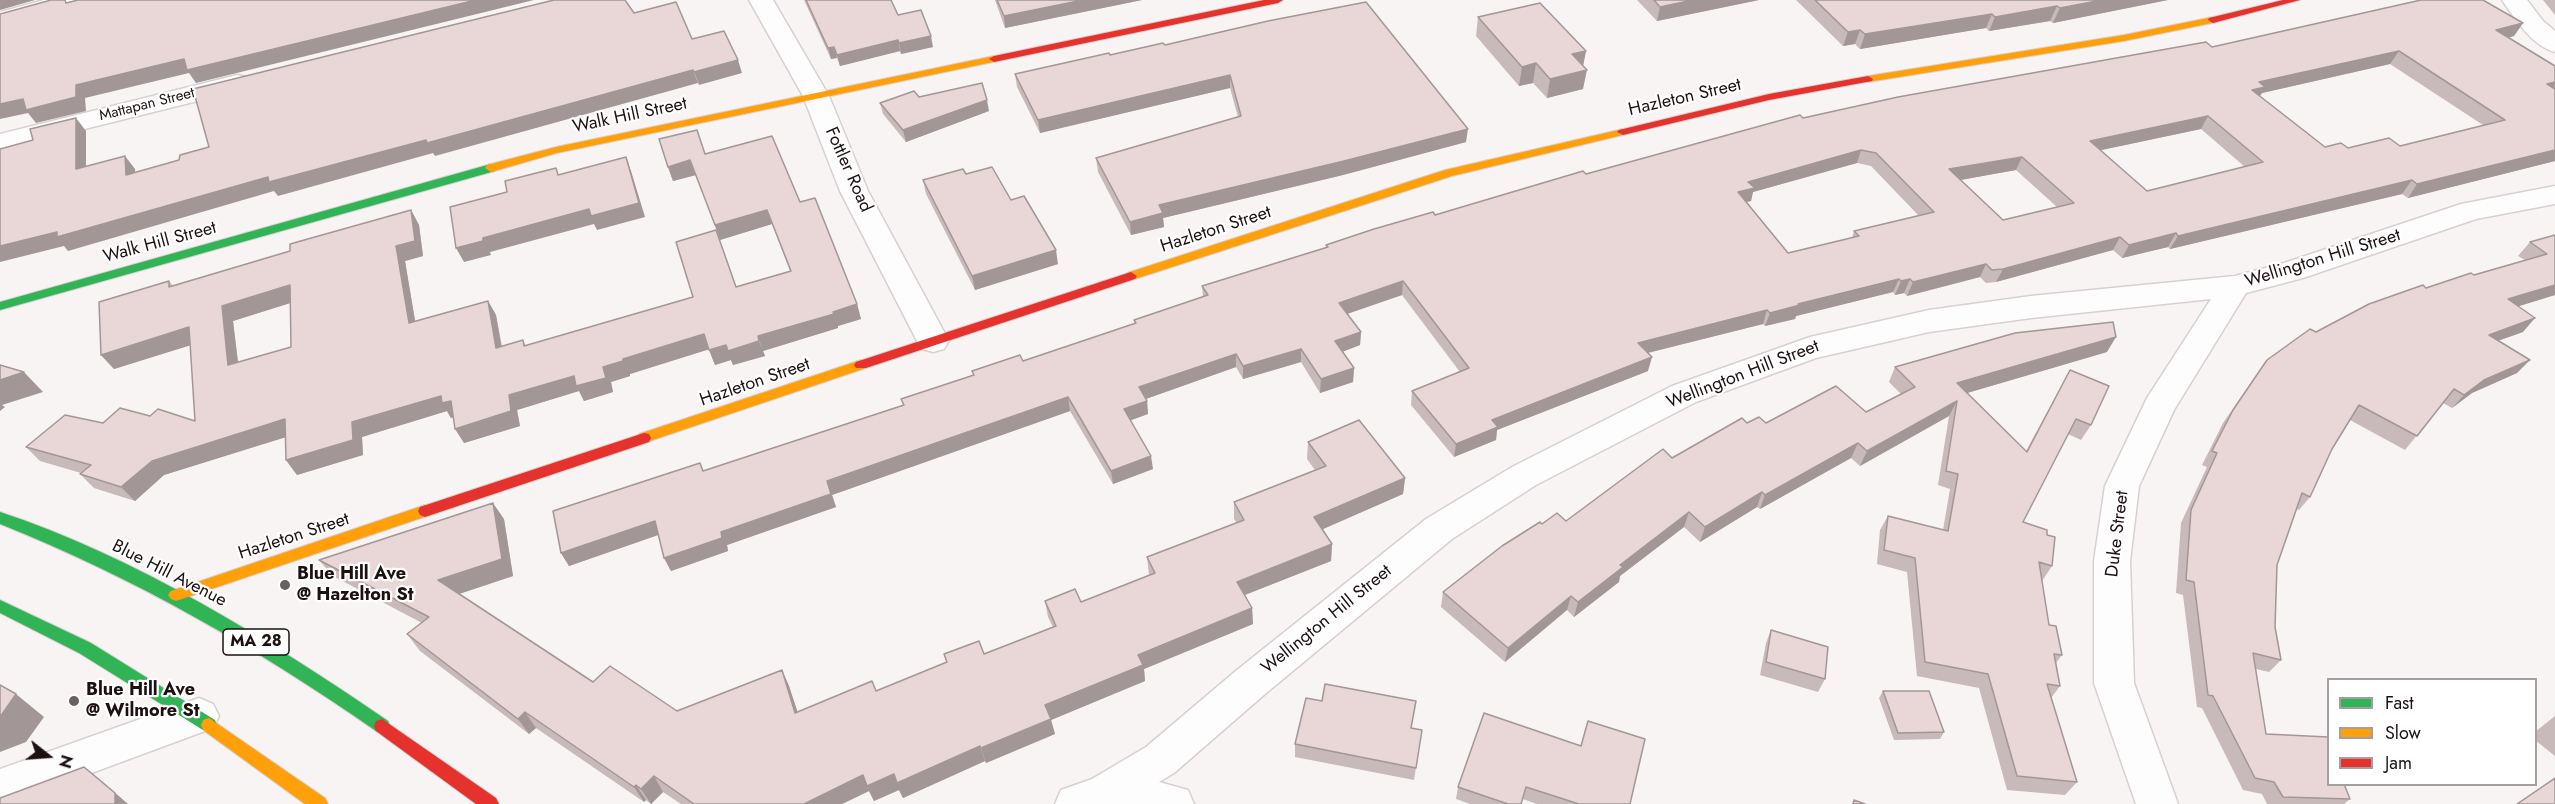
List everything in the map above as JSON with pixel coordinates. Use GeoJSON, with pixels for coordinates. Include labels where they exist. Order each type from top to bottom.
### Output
{"type":"FeatureCollection","features":[{"type":"Feature","properties":{"kind":"main road","name":"Walk Hill Street"},"geometry":{"type":"LineString","coordinates":[[0,306],[556,150],[1278,0]]}},
{"type":"Feature","properties":{"kind":"main road","name":"Hazleton Street"},"geometry":{"type":"LineString","coordinates":[[176,595],[933,341],[1449,173],[1768,97],[1859,80],[2124,38],[2228,17],[2295,0]]}},
{"type":"Feature","properties":{"kind":"main road","name":"Blue Hill Avenue"},"geometry":{"type":"LineString","coordinates":[[0,518],[93,555],[176,595],[288,662],[490,804]]}},
{"type":"Feature","properties":{"kind":"main road"},"geometry":{"type":"LineString","coordinates":[[0,606],[107,661],[199,716],[319,804]]}},
{"type":"Feature","properties":{"kind":"street"},"geometry":{"type":"LineString","coordinates":[[0,20],[71,0]]}},
{"type":"Feature","properties":{"kind":"street","name":"Fottler Road"},"geometry":{"type":"LineString","coordinates":[[761,0],[816,96],[854,191],[933,341]]}},
{"type":"Feature","properties":{"kind":"street"},"geometry":{"type":"LineString","coordinates":[[2514,0],[2534,26],[2555,44]]}},
{"type":"Feature","properties":{"kind":"street","name":"Mattapan Street"},"geometry":{"type":"LineString","coordinates":[[0,142],[265,76]]}},
{"type":"Feature","properties":{"kind":"street","name":"Wellington Hill Street"},"geometry":{"type":"LineString","coordinates":[[1092,798],[1160,760],[1251,682],[1439,529],[1524,476],[1684,394],[1810,348],[1929,321],[2031,307],[2235,286],[2292,271],[2471,211],[2555,195]]}},
{"type":"Feature","properties":{"kind":"street","name":"Duke Street"},"geometry":{"type":"LineString","coordinates":[[2157,804],[2114,683],[2112,561],[2122,486],[2159,407],[2235,286]]}},
{"type":"Feature","properties":{"kind":"street"},"geometry":{"type":"LineString","coordinates":[[0,788],[199,716]]}},
{"type":"Feature","properties":{"kind":"street"},"geometry":{"type":"LineString","coordinates":[[1092,798],[1173,804]]}},
{"type":"Feature","properties":{"kind":"building"},"geometry":{"type":"Polygon","coordinates":[[[51,0],[65,0],[66,3],[78,0],[476,0],[187,70],[184,59],[76,85],[76,97],[26,110],[23,99],[0,104],[0,14],[51,0]]]}},
{"type":"Feature","properties":{"kind":"building"},"geometry":{"type":"Polygon","coordinates":[[[554,0],[625,0],[634,13],[676,2],[692,39],[724,31],[738,60],[694,72],[693,70],[427,143],[426,140],[269,182],[268,177],[57,237],[57,232],[0,246],[0,149],[33,140],[30,129],[76,118],[76,169],[125,156],[126,175],[179,160],[180,155],[209,147],[193,89],[554,0]]]}},
{"type":"Feature","properties":{"kind":"building"},"geometry":{"type":"Polygon","coordinates":[[[806,0],[891,0],[898,15],[921,10],[931,36],[899,43],[898,40],[837,55],[834,47],[828,48],[806,0]]]}},
{"type":"Feature","properties":{"kind":"building"},"geometry":{"type":"Polygon","coordinates":[[[997,0],[1083,0],[1004,16],[997,0]]]}},
{"type":"Feature","properties":{"kind":"building"},"geometry":{"type":"Polygon","coordinates":[[[1654,0],[1693,0],[1660,7],[1654,0]]]}},
{"type":"Feature","properties":{"kind":"building"},"geometry":{"type":"Polygon","coordinates":[[[1815,0],[2102,0],[2060,8],[2057,6],[1995,17],[1992,14],[1865,34],[1860,30],[1848,32],[1815,0]]]}},
{"type":"Feature","properties":{"kind":"building"},"geometry":{"type":"Polygon","coordinates":[[[2421,0],[2483,0],[2523,23],[2496,30],[2555,66],[2555,82],[2547,84],[2555,89],[2555,150],[2417,184],[2412,180],[2178,236],[2176,233],[2129,245],[2120,237],[2003,269],[1992,270],[1986,264],[1913,282],[1910,279],[1901,281],[1899,279],[1770,313],[1767,310],[1638,343],[1652,357],[1492,420],[1498,427],[1456,444],[1412,391],[1469,368],[1403,281],[1339,303],[1361,332],[1335,341],[1354,368],[1321,379],[1301,349],[1243,366],[1236,354],[1139,387],[1147,401],[1124,409],[1151,456],[1111,471],[1068,397],[827,481],[831,494],[721,532],[722,538],[664,558],[655,521],[561,553],[553,511],[700,463],[703,471],[904,405],[901,399],[974,375],[972,371],[1020,355],[1023,361],[1136,323],[1134,320],[1208,295],[1202,286],[1328,247],[1326,245],[1374,229],[1433,212],[1435,215],[1583,171],[1586,174],[1800,115],[1803,118],[1898,97],[2206,42],[2212,47],[2421,0]],[[2399,51],[2259,82],[2265,87],[2252,90],[2325,147],[2341,143],[2348,148],[2389,138],[2400,146],[2505,120],[2399,51]],[[2208,116],[2090,141],[2147,191],[2263,162],[2208,116]],[[1861,150],[1748,182],[1755,188],[1738,192],[1788,253],[1859,236],[1854,231],[1934,212],[1876,153],[1861,150]],[[2022,157],[1949,169],[2003,220],[2074,203],[2022,157]]]}},
{"type":"Feature","properties":{"kind":"building"},"geometry":{"type":"Polygon","coordinates":[[[1366,2],[1468,129],[1159,205],[1163,213],[1130,222],[1096,158],[1241,116],[1230,75],[1038,120],[1015,74],[1109,53],[1110,55],[1163,43],[1165,45],[1268,21],[1366,2]]]}},
{"type":"Feature","properties":{"kind":"building"},"geometry":{"type":"Polygon","coordinates":[[[1540,3],[1586,51],[1572,54],[1587,70],[1550,79],[1536,63],[1522,67],[1478,17],[1540,3]]]}},
{"type":"Feature","properties":{"kind":"building"},"geometry":{"type":"Polygon","coordinates":[[[982,83],[987,100],[903,130],[880,103],[914,91],[919,97],[982,83]]]}},
{"type":"Feature","properties":{"kind":"building"},"geometry":{"type":"Polygon","coordinates":[[[697,130],[705,154],[772,136],[800,202],[815,198],[857,304],[833,312],[834,314],[758,336],[759,341],[728,351],[726,345],[709,350],[704,334],[623,359],[623,361],[603,367],[606,378],[576,386],[574,376],[509,395],[511,411],[455,429],[451,401],[442,403],[441,396],[352,422],[353,440],[286,460],[285,419],[152,461],[121,487],[80,474],[91,465],[26,447],[65,415],[103,423],[120,408],[150,416],[158,409],[195,421],[189,327],[101,355],[99,302],[169,281],[169,287],[290,251],[290,244],[411,210],[415,241],[396,246],[409,323],[488,301],[496,348],[523,340],[524,346],[693,297],[676,242],[716,230],[736,287],[791,271],[767,210],[715,225],[690,160],[668,167],[659,139],[697,130]],[[290,285],[222,306],[228,365],[291,347],[290,285]]]}},
{"type":"Feature","properties":{"kind":"building"},"geometry":{"type":"Polygon","coordinates":[[[626,157],[639,203],[591,216],[589,209],[483,238],[483,241],[456,248],[450,207],[507,192],[505,181],[556,168],[558,175],[626,157]]]}},
{"type":"Feature","properties":{"kind":"building"},"geometry":{"type":"Polygon","coordinates":[[[992,167],[1011,200],[1024,196],[1056,250],[972,276],[923,180],[963,169],[966,174],[992,167]]]}},
{"type":"Feature","properties":{"kind":"building"},"geometry":{"type":"Polygon","coordinates":[[[2555,235],[2555,285],[2508,299],[2535,318],[2489,335],[2530,360],[2484,380],[2464,395],[2454,389],[2417,436],[2359,405],[2332,449],[2310,497],[2302,493],[2277,565],[2275,627],[2281,660],[2253,653],[2266,734],[2327,737],[2327,786],[2345,786],[2350,799],[2283,797],[2274,782],[2255,778],[2213,696],[2208,695],[2194,582],[2186,580],[2191,510],[2217,453],[2212,451],[2233,410],[2267,360],[2310,329],[2316,332],[2369,304],[2423,285],[2426,288],[2471,273],[2474,275],[2547,254],[2530,242],[2555,235]]]}},
{"type":"Feature","properties":{"kind":"building"},"geometry":{"type":"Polygon","coordinates":[[[2113,322],[2116,337],[1957,383],[2027,452],[2070,370],[2109,386],[2091,425],[2076,419],[2023,522],[2047,530],[2047,535],[2055,537],[2052,566],[2039,562],[2049,625],[2056,626],[2062,655],[2054,654],[2060,686],[2047,684],[2077,782],[2017,776],[1988,674],[1925,662],[1915,558],[1884,550],[1888,516],[1948,531],[1958,474],[1946,471],[1957,401],[1867,451],[1858,443],[1765,495],[1762,492],[1705,527],[1689,512],[1620,565],[1623,567],[1578,602],[1571,596],[1508,648],[1443,592],[1502,546],[1540,522],[1542,524],[1557,513],[1566,521],[1663,449],[1672,458],[1742,418],[1747,423],[1759,417],[1766,423],[1836,386],[1866,412],[1915,387],[1895,367],[2015,333],[2113,322]]]}},
{"type":"Feature","properties":{"kind":"building"},"geometry":{"type":"Polygon","coordinates":[[[0,365],[24,372],[0,380],[0,365]]]}},
{"type":"Feature","properties":{"kind":"building"},"geometry":{"type":"Polygon","coordinates":[[[1359,420],[1405,478],[1314,517],[1332,544],[1237,582],[1252,608],[1138,655],[1143,665],[1045,705],[1051,719],[981,748],[980,746],[897,783],[894,774],[867,786],[863,775],[804,804],[694,804],[654,776],[641,789],[636,785],[634,787],[525,712],[518,719],[407,634],[429,617],[319,560],[493,503],[502,559],[438,580],[593,682],[610,666],[677,711],[782,670],[795,713],[872,681],[876,691],[947,662],[944,654],[979,641],[984,654],[1056,626],[1045,601],[1075,589],[1081,602],[1155,573],[1147,557],[1244,520],[1234,502],[1326,466],[1308,442],[1359,420]]]}},
{"type":"Feature","properties":{"kind":"building"},"geometry":{"type":"Polygon","coordinates":[[[1771,630],[1828,647],[1825,679],[1766,662],[1771,630]]]}},
{"type":"Feature","properties":{"kind":"building"},"geometry":{"type":"Polygon","coordinates":[[[1325,684],[1416,701],[1411,728],[1422,730],[1416,768],[1295,744],[1306,698],[1322,701],[1325,684]]]}},
{"type":"Feature","properties":{"kind":"building"},"geometry":{"type":"Polygon","coordinates":[[[0,685],[16,694],[0,717],[0,685]]]}},
{"type":"Feature","properties":{"kind":"building"},"geometry":{"type":"Polygon","coordinates":[[[1883,691],[1929,691],[1944,732],[1898,733],[1883,691]]]}},
{"type":"Feature","properties":{"kind":"building"},"geometry":{"type":"Polygon","coordinates":[[[1484,713],[1581,746],[1588,721],[1645,739],[1630,804],[1579,804],[1526,787],[1521,804],[1508,804],[1458,787],[1484,713]]]}},
{"type":"Feature","properties":{"kind":"building"},"geometry":{"type":"Polygon","coordinates":[[[84,767],[115,793],[115,804],[0,804],[0,798],[84,767]]]}},
{"type":"Feature","properties":{"kind":"building"},"geometry":{"type":"Polygon","coordinates":[[[2555,778],[2555,804],[2517,804],[2555,778]]]}},
{"type":"Feature","properties":{"kind":"building"},"geometry":{"type":"Polygon","coordinates":[[[1854,800],[1865,804],[1853,804],[1854,800]]]}},
{"type":"Feature","properties":{"kind":"traffic: fast"},"geometry":{"type":"LineString","coordinates":[[0,306],[491,168]]}},
{"type":"Feature","properties":{"kind":"traffic: fast"},"geometry":{"type":"LineString","coordinates":[[0,518],[101,560],[198,609],[291,665],[382,726]]}},
{"type":"Feature","properties":{"kind":"traffic: fast"},"geometry":{"type":"LineString","coordinates":[[0,606],[85,648],[209,725]]}},
{"type":"Feature","properties":{"kind":"traffic: slow"},"geometry":{"type":"LineString","coordinates":[[1868,79],[2124,38],[2213,20]]}},
{"type":"Feature","properties":{"kind":"traffic: slow"},"geometry":{"type":"LineString","coordinates":[[491,168],[556,150],[994,59]]}},
{"type":"Feature","properties":{"kind":"traffic: slow"},"geometry":{"type":"LineString","coordinates":[[1131,276],[1449,173],[1623,132]]}},
{"type":"Feature","properties":{"kind":"traffic: slow"},"geometry":{"type":"LineString","coordinates":[[644,438],[861,365]]}},
{"type":"Feature","properties":{"kind":"traffic: slow"},"geometry":{"type":"LineString","coordinates":[[176,595],[425,511]]}},
{"type":"Feature","properties":{"kind":"traffic: slow"},"geometry":{"type":"LineString","coordinates":[[209,725],[319,804]]}},
{"type":"Feature","properties":{"kind":"traffic: jam"},"geometry":{"type":"LineString","coordinates":[[994,59],[1278,0]]}},
{"type":"Feature","properties":{"kind":"traffic: jam"},"geometry":{"type":"LineString","coordinates":[[2213,20],[2295,0]]}},
{"type":"Feature","properties":{"kind":"traffic: jam"},"geometry":{"type":"LineString","coordinates":[[1623,132],[1769,97],[1868,79]]}},
{"type":"Feature","properties":{"kind":"traffic: jam"},"geometry":{"type":"LineString","coordinates":[[861,365],[1131,276]]}},
{"type":"Feature","properties":{"kind":"traffic: jam"},"geometry":{"type":"LineString","coordinates":[[425,511],[644,438]]}},
{"type":"Feature","properties":{"kind":"traffic: jam"},"geometry":{"type":"LineString","coordinates":[[382,726],[490,804]]}},
{"type":"Feature","properties":{"kind":"place","name":"Blue Hill Ave @ Hazelton St"},"geometry":{"type":"Point","coordinates":[285,585]}},
{"type":"Feature","properties":{"kind":"place","name":"Blue Hill Ave @ Wilmore St"},"geometry":{"type":"Point","coordinates":[74,701]}}]}
